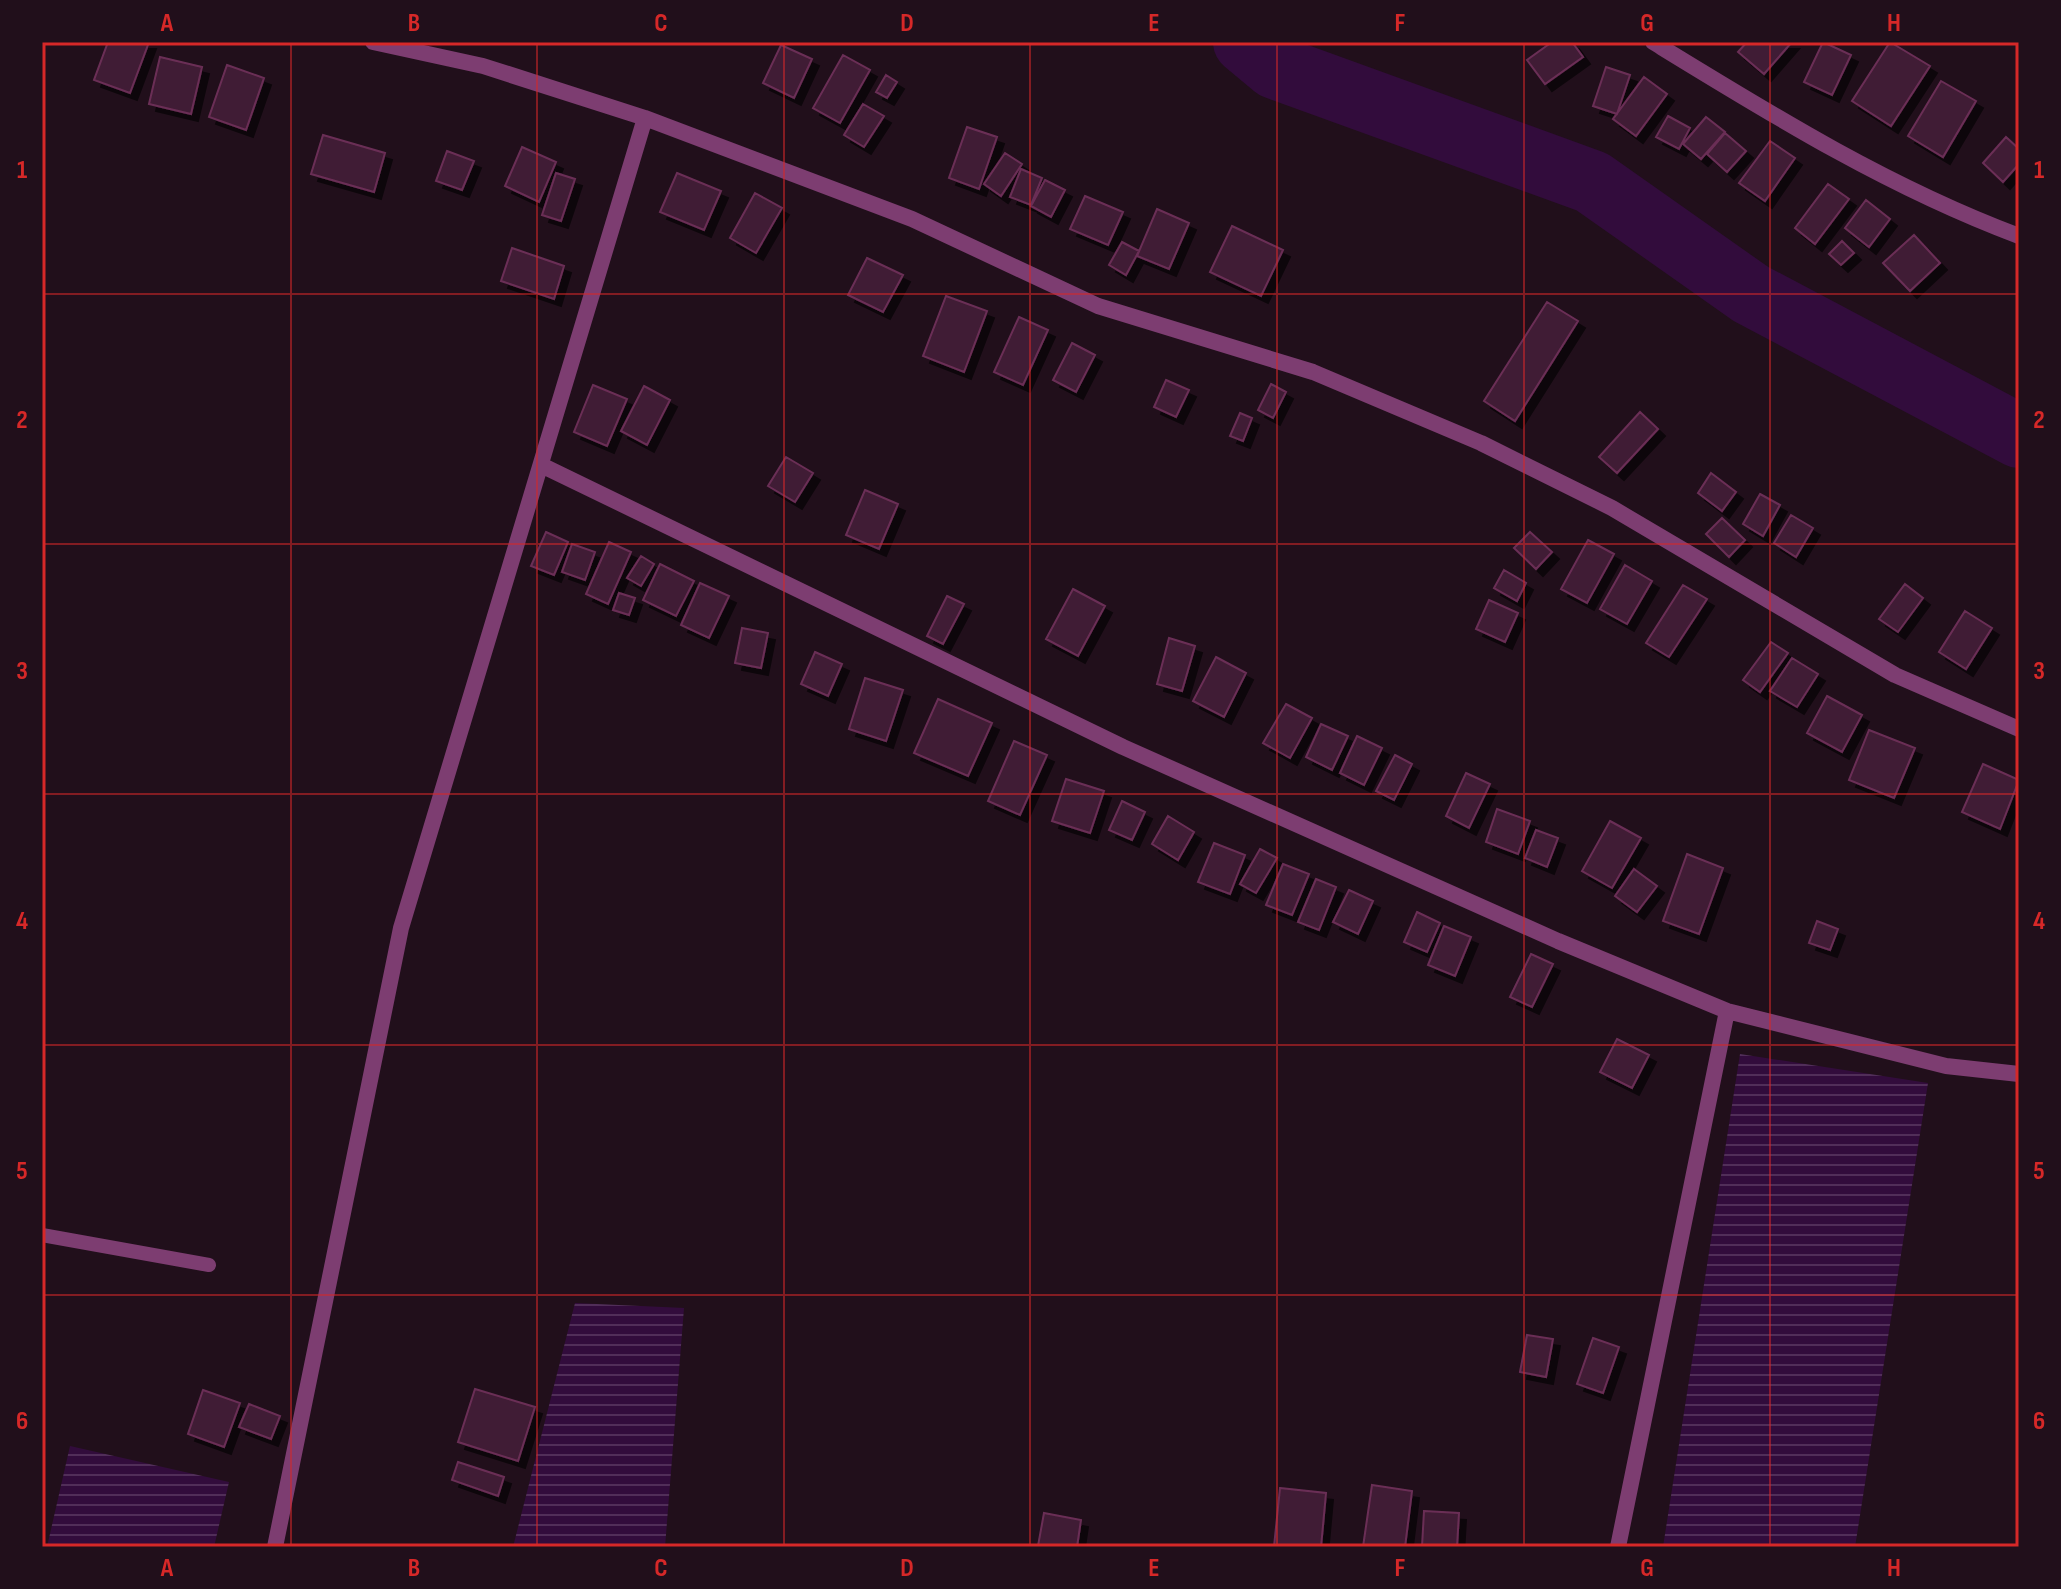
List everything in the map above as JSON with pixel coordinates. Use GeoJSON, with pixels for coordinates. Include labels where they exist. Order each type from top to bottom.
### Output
{"type":"FeatureCollection","features":[{"type":"Feature","properties":{"kind":"street"},"geometry":{"type":"LineString","coordinates":[[373,42],[483,66],[645,118],[912,219],[1098,306],[1313,372],[1481,443],[1612,508],[1895,675],[2019,729]]}},
{"type":"Feature","properties":{"kind":"street"},"geometry":{"type":"LineString","coordinates":[[1653,42],[1823,146],[1945,209],[2019,236]]}},
{"type":"Feature","properties":{"kind":"street"},"geometry":{"type":"LineString","coordinates":[[275,1547],[401,928],[645,118]]}},
{"type":"Feature","properties":{"kind":"street"},"geometry":{"type":"LineString","coordinates":[[541,465],[1123,747],[1558,941],[1727,1011],[1946,1066],[2019,1074]]}},
{"type":"Feature","properties":{"kind":"street"},"geometry":{"type":"LineString","coordinates":[[1618,1547],[1727,1011]]}},
{"type":"Feature","properties":{"kind":"lane"},"geometry":{"type":"LineString","coordinates":[[42,1235],[209,1265]]}},
{"type":"Feature","properties":{"kind":"shaded area"},"geometry":{"type":"Polygon","coordinates":[[[1740,1054],[1928,1083],[1855,1547],[1663,1547],[1740,1054]]]}},
{"type":"Feature","properties":{"kind":"shaded area"},"geometry":{"type":"Polygon","coordinates":[[[575,1303],[684,1308],[665,1547],[513,1547],[575,1303]]]}},
{"type":"Feature","properties":{"kind":"shaded area"},"geometry":{"type":"Polygon","coordinates":[[[70,1446],[229,1482],[214,1547],[47,1547],[70,1446]]]}},
{"type":"Feature","properties":{"kind":"building"},"geometry":{"type":"Polygon","coordinates":[[[108,42],[149,42],[130,93],[94,80],[108,42]]]}},
{"type":"Feature","properties":{"kind":"building"},"geometry":{"type":"Polygon","coordinates":[[[1552,42],[1572,42],[1583,57],[1545,84],[1527,60],[1552,42]]]}},
{"type":"Feature","properties":{"kind":"building"},"geometry":{"type":"Polygon","coordinates":[[[1747,42],[1792,42],[1764,74],[1738,52],[1747,42]]]}},
{"type":"Feature","properties":{"kind":"building"},"geometry":{"type":"Polygon","coordinates":[[[1823,42],[1851,55],[1832,95],[1804,82],[1823,42]]]}},
{"type":"Feature","properties":{"kind":"building"},"geometry":{"type":"Polygon","coordinates":[[[1890,42],[1930,66],[1891,126],[1852,101],[1890,42]]]}},
{"type":"Feature","properties":{"kind":"building"},"geometry":{"type":"Polygon","coordinates":[[[781,45],[812,59],[794,98],[763,83],[781,45]]]}},
{"type":"Feature","properties":{"kind":"building"},"geometry":{"type":"Polygon","coordinates":[[[843,55],[870,70],[840,123],[813,108],[843,55]]]}},
{"type":"Feature","properties":{"kind":"building"},"geometry":{"type":"Polygon","coordinates":[[[160,57],[202,67],[191,114],[149,104],[160,57]]]}},
{"type":"Feature","properties":{"kind":"building"},"geometry":{"type":"Polygon","coordinates":[[[227,65],[264,78],[246,130],[209,117],[227,65]]]}},
{"type":"Feature","properties":{"kind":"building"},"geometry":{"type":"Polygon","coordinates":[[[1606,67],[1630,75],[1617,114],[1593,106],[1606,67]]]}},
{"type":"Feature","properties":{"kind":"building"},"geometry":{"type":"Polygon","coordinates":[[[886,75],[897,82],[887,98],[876,92],[886,75]]]}},
{"type":"Feature","properties":{"kind":"building"},"geometry":{"type":"Polygon","coordinates":[[[1644,77],[1667,94],[1636,136],[1613,119],[1644,77]]]}},
{"type":"Feature","properties":{"kind":"building"},"geometry":{"type":"Polygon","coordinates":[[[1941,81],[1976,101],[1943,157],[1908,136],[1941,81]]]}},
{"type":"Feature","properties":{"kind":"building"},"geometry":{"type":"Polygon","coordinates":[[[863,104],[884,116],[864,147],[844,135],[863,104]]]}},
{"type":"Feature","properties":{"kind":"building"},"geometry":{"type":"Polygon","coordinates":[[[1668,116],[1690,128],[1679,149],[1656,137],[1668,116]]]}},
{"type":"Feature","properties":{"kind":"building"},"geometry":{"type":"Polygon","coordinates":[[[1706,117],[1725,132],[1701,159],[1683,144],[1706,117]]]}},
{"type":"Feature","properties":{"kind":"building"},"geometry":{"type":"Polygon","coordinates":[[[967,127],[997,137],[979,189],[949,178],[967,127]]]}},
{"type":"Feature","properties":{"kind":"building"},"geometry":{"type":"Polygon","coordinates":[[[1725,133],[1746,151],[1727,172],[1707,154],[1725,133]]]}},
{"type":"Feature","properties":{"kind":"building"},"geometry":{"type":"Polygon","coordinates":[[[323,135],[385,153],[374,192],[311,174],[323,135]]]}},
{"type":"Feature","properties":{"kind":"building"},"geometry":{"type":"Polygon","coordinates":[[[2006,137],[2019,149],[2019,164],[2003,182],[1983,163],[2006,137]]]}},
{"type":"Feature","properties":{"kind":"building"},"geometry":{"type":"Polygon","coordinates":[[[1770,141],[1795,158],[1765,201],[1739,183],[1770,141]]]}},
{"type":"Feature","properties":{"kind":"building"},"geometry":{"type":"Polygon","coordinates":[[[522,147],[556,162],[539,202],[505,186],[522,147]]]}},
{"type":"Feature","properties":{"kind":"building"},"geometry":{"type":"Polygon","coordinates":[[[447,151],[474,161],[462,190],[436,181],[447,151]]]}},
{"type":"Feature","properties":{"kind":"building"},"geometry":{"type":"Polygon","coordinates":[[[1005,153],[1022,164],[1001,196],[984,184],[1005,153]]]}},
{"type":"Feature","properties":{"kind":"building"},"geometry":{"type":"Polygon","coordinates":[[[1021,169],[1042,178],[1031,205],[1010,197],[1021,169]]]}},
{"type":"Feature","properties":{"kind":"building"},"geometry":{"type":"Polygon","coordinates":[[[556,173],[575,179],[561,221],[542,215],[556,173]]]}},
{"type":"Feature","properties":{"kind":"building"},"geometry":{"type":"Polygon","coordinates":[[[677,173],[721,191],[704,230],[660,212],[677,173]]]}},
{"type":"Feature","properties":{"kind":"building"},"geometry":{"type":"Polygon","coordinates":[[[1045,180],[1065,190],[1051,217],[1031,206],[1045,180]]]}},
{"type":"Feature","properties":{"kind":"building"},"geometry":{"type":"Polygon","coordinates":[[[1828,184],[1849,199],[1815,244],[1795,228],[1828,184]]]}},
{"type":"Feature","properties":{"kind":"building"},"geometry":{"type":"Polygon","coordinates":[[[755,193],[782,208],[756,253],[730,238],[755,193]]]}},
{"type":"Feature","properties":{"kind":"building"},"geometry":{"type":"Polygon","coordinates":[[[1085,196],[1123,212],[1108,245],[1070,229],[1085,196]]]}},
{"type":"Feature","properties":{"kind":"building"},"geometry":{"type":"Polygon","coordinates":[[[1866,200],[1890,219],[1869,247],[1845,228],[1866,200]]]}},
{"type":"Feature","properties":{"kind":"building"},"geometry":{"type":"Polygon","coordinates":[[[1157,209],[1189,223],[1169,269],[1137,256],[1157,209]]]}},
{"type":"Feature","properties":{"kind":"building"},"geometry":{"type":"Polygon","coordinates":[[[1232,226],[1283,250],[1261,296],[1210,272],[1232,226]]]}},
{"type":"Feature","properties":{"kind":"building"},"geometry":{"type":"Polygon","coordinates":[[[1914,235],[1940,263],[1910,291],[1883,263],[1914,235]]]}},
{"type":"Feature","properties":{"kind":"building"},"geometry":{"type":"Polygon","coordinates":[[[1842,241],[1854,253],[1841,265],[1829,254],[1842,241]]]}},
{"type":"Feature","properties":{"kind":"building"},"geometry":{"type":"Polygon","coordinates":[[[1122,242],[1139,251],[1126,275],[1109,265],[1122,242]]]}},
{"type":"Feature","properties":{"kind":"building"},"geometry":{"type":"Polygon","coordinates":[[[512,248],[564,266],[554,299],[501,281],[512,248]]]}},
{"type":"Feature","properties":{"kind":"building"},"geometry":{"type":"Polygon","coordinates":[[[867,258],[903,275],[883,312],[848,295],[867,258]]]}},
{"type":"Feature","properties":{"kind":"building"},"geometry":{"type":"Polygon","coordinates":[[[946,296],[987,311],[964,372],[923,356],[946,296]]]}},
{"type":"Feature","properties":{"kind":"building"},"geometry":{"type":"Polygon","coordinates":[[[1547,302],[1578,321],[1515,421],[1484,401],[1547,302]]]}},
{"type":"Feature","properties":{"kind":"building"},"geometry":{"type":"Polygon","coordinates":[[[1019,317],[1048,330],[1023,385],[994,372],[1019,317]]]}},
{"type":"Feature","properties":{"kind":"building"},"geometry":{"type":"Polygon","coordinates":[[[1072,343],[1095,355],[1076,392],[1053,380],[1072,343]]]}},
{"type":"Feature","properties":{"kind":"building"},"geometry":{"type":"Polygon","coordinates":[[[1166,380],[1189,390],[1176,417],[1154,407],[1166,380]]]}},
{"type":"Feature","properties":{"kind":"building"},"geometry":{"type":"Polygon","coordinates":[[[1271,384],[1286,392],[1273,418],[1258,410],[1271,384]]]}},
{"type":"Feature","properties":{"kind":"building"},"geometry":{"type":"Polygon","coordinates":[[[593,385],[627,399],[607,446],[574,432],[593,385]]]}},
{"type":"Feature","properties":{"kind":"building"},"geometry":{"type":"Polygon","coordinates":[[[644,386],[670,400],[647,445],[621,431],[644,386]]]}},
{"type":"Feature","properties":{"kind":"building"},"geometry":{"type":"Polygon","coordinates":[[[1640,412],[1658,429],[1617,473],[1599,457],[1640,412]]]}},
{"type":"Feature","properties":{"kind":"building"},"geometry":{"type":"Polygon","coordinates":[[[1240,413],[1252,418],[1243,441],[1230,436],[1240,413]]]}},
{"type":"Feature","properties":{"kind":"building"},"geometry":{"type":"Polygon","coordinates":[[[786,457],[813,473],[795,502],[768,486],[786,457]]]}},
{"type":"Feature","properties":{"kind":"building"},"geometry":{"type":"Polygon","coordinates":[[[1711,473],[1736,492],[1722,511],[1698,493],[1711,473]]]}},
{"type":"Feature","properties":{"kind":"building"},"geometry":{"type":"Polygon","coordinates":[[[865,490],[898,504],[879,549],[846,535],[865,490]]]}},
{"type":"Feature","properties":{"kind":"building"},"geometry":{"type":"Polygon","coordinates":[[[1760,494],[1780,505],[1763,536],[1743,524],[1760,494]]]}},
{"type":"Feature","properties":{"kind":"building"},"geometry":{"type":"Polygon","coordinates":[[[1791,515],[1813,528],[1796,557],[1774,543],[1791,515]]]}},
{"type":"Feature","properties":{"kind":"building"},"geometry":{"type":"Polygon","coordinates":[[[1722,518],[1745,540],[1729,557],[1706,534],[1722,518]]]}},
{"type":"Feature","properties":{"kind":"building"},"geometry":{"type":"Polygon","coordinates":[[[546,532],[568,542],[554,575],[531,566],[546,532]]]}},
{"type":"Feature","properties":{"kind":"building"},"geometry":{"type":"Polygon","coordinates":[[[1530,532],[1552,552],[1536,569],[1514,548],[1530,532]]]}},
{"type":"Feature","properties":{"kind":"building"},"geometry":{"type":"Polygon","coordinates":[[[1588,540],[1614,554],[1587,603],[1561,589],[1588,540]]]}},
{"type":"Feature","properties":{"kind":"building"},"geometry":{"type":"Polygon","coordinates":[[[609,542],[631,552],[608,604],[586,594],[609,542]]]}},
{"type":"Feature","properties":{"kind":"building"},"geometry":{"type":"Polygon","coordinates":[[[572,544],[595,552],[585,580],[562,572],[572,544]]]}},
{"type":"Feature","properties":{"kind":"building"},"geometry":{"type":"Polygon","coordinates":[[[641,556],[654,564],[641,586],[627,578],[641,556]]]}},
{"type":"Feature","properties":{"kind":"building"},"geometry":{"type":"Polygon","coordinates":[[[660,564],[694,581],[676,616],[643,600],[660,564]]]}},
{"type":"Feature","properties":{"kind":"building"},"geometry":{"type":"Polygon","coordinates":[[[1625,565],[1652,581],[1627,624],[1600,609],[1625,565]]]}},
{"type":"Feature","properties":{"kind":"building"},"geometry":{"type":"Polygon","coordinates":[[[1504,570],[1526,583],[1517,601],[1494,588],[1504,570]]]}},
{"type":"Feature","properties":{"kind":"building"},"geometry":{"type":"Polygon","coordinates":[[[700,583],[729,596],[709,638],[681,625],[700,583]]]}},
{"type":"Feature","properties":{"kind":"building"},"geometry":{"type":"Polygon","coordinates":[[[1905,584],[1923,598],[1898,632],[1879,619],[1905,584]]]}},
{"type":"Feature","properties":{"kind":"building"},"geometry":{"type":"Polygon","coordinates":[[[1683,585],[1707,599],[1669,657],[1646,643],[1683,585]]]}},
{"type":"Feature","properties":{"kind":"building"},"geometry":{"type":"Polygon","coordinates":[[[1073,589],[1105,606],[1078,656],[1046,639],[1073,589]]]}},
{"type":"Feature","properties":{"kind":"building"},"geometry":{"type":"Polygon","coordinates":[[[619,593],[635,598],[629,615],[613,610],[619,593]]]}},
{"type":"Feature","properties":{"kind":"building"},"geometry":{"type":"Polygon","coordinates":[[[947,596],[964,604],[943,644],[927,636],[947,596]]]}},
{"type":"Feature","properties":{"kind":"building"},"geometry":{"type":"Polygon","coordinates":[[[1489,600],[1518,613],[1505,642],[1476,629],[1489,600]]]}},
{"type":"Feature","properties":{"kind":"building"},"geometry":{"type":"Polygon","coordinates":[[[1965,611],[1992,628],[1966,669],[1939,652],[1965,611]]]}},
{"type":"Feature","properties":{"kind":"building"},"geometry":{"type":"Polygon","coordinates":[[[742,628],[768,633],[761,668],[735,663],[742,628]]]}},
{"type":"Feature","properties":{"kind":"building"},"geometry":{"type":"Polygon","coordinates":[[[1169,638],[1195,646],[1182,691],[1157,684],[1169,638]]]}},
{"type":"Feature","properties":{"kind":"building"},"geometry":{"type":"Polygon","coordinates":[[[1771,642],[1788,653],[1760,692],[1743,680],[1771,642]]]}},
{"type":"Feature","properties":{"kind":"building"},"geometry":{"type":"Polygon","coordinates":[[[815,652],[842,664],[828,696],[801,684],[815,652]]]}},
{"type":"Feature","properties":{"kind":"building"},"geometry":{"type":"Polygon","coordinates":[[[1216,657],[1246,673],[1224,717],[1193,701],[1216,657]]]}},
{"type":"Feature","properties":{"kind":"building"},"geometry":{"type":"Polygon","coordinates":[[[1792,658],[1818,674],[1797,707],[1770,691],[1792,658]]]}},
{"type":"Feature","properties":{"kind":"building"},"geometry":{"type":"Polygon","coordinates":[[[865,678],[903,690],[886,741],[849,729],[865,678]]]}},
{"type":"Feature","properties":{"kind":"building"},"geometry":{"type":"Polygon","coordinates":[[[1827,696],[1862,715],[1842,752],[1807,733],[1827,696]]]}},
{"type":"Feature","properties":{"kind":"building"},"geometry":{"type":"Polygon","coordinates":[[[938,699],[992,723],[968,776],[914,753],[938,699]]]}},
{"type":"Feature","properties":{"kind":"building"},"geometry":{"type":"Polygon","coordinates":[[[1286,704],[1312,718],[1290,758],[1263,743],[1286,704]]]}},
{"type":"Feature","properties":{"kind":"building"},"geometry":{"type":"Polygon","coordinates":[[[1321,724],[1348,736],[1332,770],[1306,757],[1321,724]]]}},
{"type":"Feature","properties":{"kind":"building"},"geometry":{"type":"Polygon","coordinates":[[[1869,730],[1915,748],[1894,798],[1849,780],[1869,730]]]}},
{"type":"Feature","properties":{"kind":"building"},"geometry":{"type":"Polygon","coordinates":[[[1357,736],[1382,748],[1364,785],[1340,773],[1357,736]]]}},
{"type":"Feature","properties":{"kind":"building"},"geometry":{"type":"Polygon","coordinates":[[[1014,741],[1047,755],[1020,815],[988,801],[1014,741]]]}},
{"type":"Feature","properties":{"kind":"building"},"geometry":{"type":"Polygon","coordinates":[[[1395,755],[1412,764],[1394,800],[1376,791],[1395,755]]]}},
{"type":"Feature","properties":{"kind":"building"},"geometry":{"type":"Polygon","coordinates":[[[1983,764],[2019,780],[2000,829],[1962,812],[1983,764]]]}},
{"type":"Feature","properties":{"kind":"building"},"geometry":{"type":"Polygon","coordinates":[[[1466,773],[1490,784],[1469,828],[1446,816],[1466,773]]]}},
{"type":"Feature","properties":{"kind":"building"},"geometry":{"type":"Polygon","coordinates":[[[1066,779],[1104,791],[1090,833],[1052,821],[1066,779]]]}},
{"type":"Feature","properties":{"kind":"building"},"geometry":{"type":"Polygon","coordinates":[[[1122,801],[1145,812],[1132,840],[1109,830],[1122,801]]]}},
{"type":"Feature","properties":{"kind":"building"},"geometry":{"type":"Polygon","coordinates":[[[1497,809],[1530,821],[1518,854],[1486,842],[1497,809]]]}},
{"type":"Feature","properties":{"kind":"building"},"geometry":{"type":"Polygon","coordinates":[[[1168,816],[1194,832],[1178,860],[1152,844],[1168,816]]]}},
{"type":"Feature","properties":{"kind":"building"},"geometry":{"type":"Polygon","coordinates":[[[1610,821],[1641,838],[1612,888],[1582,871],[1610,821]]]}},
{"type":"Feature","properties":{"kind":"building"},"geometry":{"type":"Polygon","coordinates":[[[1536,830],[1558,838],[1547,867],[1525,858],[1536,830]]]}},
{"type":"Feature","properties":{"kind":"building"},"geometry":{"type":"Polygon","coordinates":[[[1214,843],[1245,855],[1230,894],[1198,882],[1214,843]]]}},
{"type":"Feature","properties":{"kind":"building"},"geometry":{"type":"Polygon","coordinates":[[[1260,849],[1277,858],[1256,893],[1240,884],[1260,849]]]}},
{"type":"Feature","properties":{"kind":"building"},"geometry":{"type":"Polygon","coordinates":[[[1687,854],[1723,868],[1699,934],[1663,921],[1687,854]]]}},
{"type":"Feature","properties":{"kind":"building"},"geometry":{"type":"Polygon","coordinates":[[[1283,864],[1309,874],[1292,915],[1266,905],[1283,864]]]}},
{"type":"Feature","properties":{"kind":"building"},"geometry":{"type":"Polygon","coordinates":[[[1634,869],[1657,886],[1637,912],[1615,896],[1634,869]]]}},
{"type":"Feature","properties":{"kind":"building"},"geometry":{"type":"Polygon","coordinates":[[[1316,879],[1336,887],[1319,930],[1298,922],[1316,879]]]}},
{"type":"Feature","properties":{"kind":"building"},"geometry":{"type":"Polygon","coordinates":[[[1349,890],[1373,901],[1358,934],[1333,922],[1349,890]]]}},
{"type":"Feature","properties":{"kind":"building"},"geometry":{"type":"Polygon","coordinates":[[[1417,912],[1440,923],[1427,952],[1404,942],[1417,912]]]}},
{"type":"Feature","properties":{"kind":"building"},"geometry":{"type":"Polygon","coordinates":[[[1817,921],[1838,929],[1830,950],[1809,943],[1817,921]]]}},
{"type":"Feature","properties":{"kind":"building"},"geometry":{"type":"Polygon","coordinates":[[[1444,926],[1471,937],[1455,976],[1428,965],[1444,926]]]}},
{"type":"Feature","properties":{"kind":"building"},"geometry":{"type":"Polygon","coordinates":[[[1531,954],[1553,964],[1532,1007],[1510,997],[1531,954]]]}},
{"type":"Feature","properties":{"kind":"building"},"geometry":{"type":"Polygon","coordinates":[[[1617,1039],[1649,1055],[1632,1088],[1600,1072],[1617,1039]]]}},
{"type":"Feature","properties":{"kind":"building"},"geometry":{"type":"Polygon","coordinates":[[[1527,1335],[1553,1339],[1546,1377],[1520,1372],[1527,1335]]]}},
{"type":"Feature","properties":{"kind":"building"},"geometry":{"type":"Polygon","coordinates":[[[1593,1338],[1619,1347],[1603,1393],[1577,1384],[1593,1338]]]}},
{"type":"Feature","properties":{"kind":"building"},"geometry":{"type":"Polygon","coordinates":[[[475,1389],[535,1407],[518,1461],[458,1442],[475,1389]]]}},
{"type":"Feature","properties":{"kind":"building"},"geometry":{"type":"Polygon","coordinates":[[[203,1390],[240,1403],[224,1447],[188,1434],[203,1390]]]}},
{"type":"Feature","properties":{"kind":"building"},"geometry":{"type":"Polygon","coordinates":[[[249,1404],[280,1416],[271,1439],[239,1427],[249,1404]]]}},
{"type":"Feature","properties":{"kind":"building"},"geometry":{"type":"Polygon","coordinates":[[[458,1462],[504,1477],[498,1496],[452,1480],[458,1462]]]}},
{"type":"Feature","properties":{"kind":"building"},"geometry":{"type":"Polygon","coordinates":[[[1372,1485],[1412,1491],[1405,1547],[1363,1547],[1372,1485]]]}},
{"type":"Feature","properties":{"kind":"building"},"geometry":{"type":"Polygon","coordinates":[[[1280,1488],[1326,1493],[1321,1547],[1274,1547],[1280,1488]]]}},
{"type":"Feature","properties":{"kind":"building"},"geometry":{"type":"Polygon","coordinates":[[[1424,1511],[1459,1513],[1457,1547],[1422,1547],[1424,1511]]]}},
{"type":"Feature","properties":{"kind":"building"},"geometry":{"type":"Polygon","coordinates":[[[1044,1513],[1081,1520],[1077,1547],[1038,1546],[1044,1513]]]}},
{"type":"Feature","properties":{"kind":"waterway"},"geometry":{"type":"LineString","coordinates":[[1245,42],[1275,67],[1592,182],[1751,294],[2019,436]]}}]}
